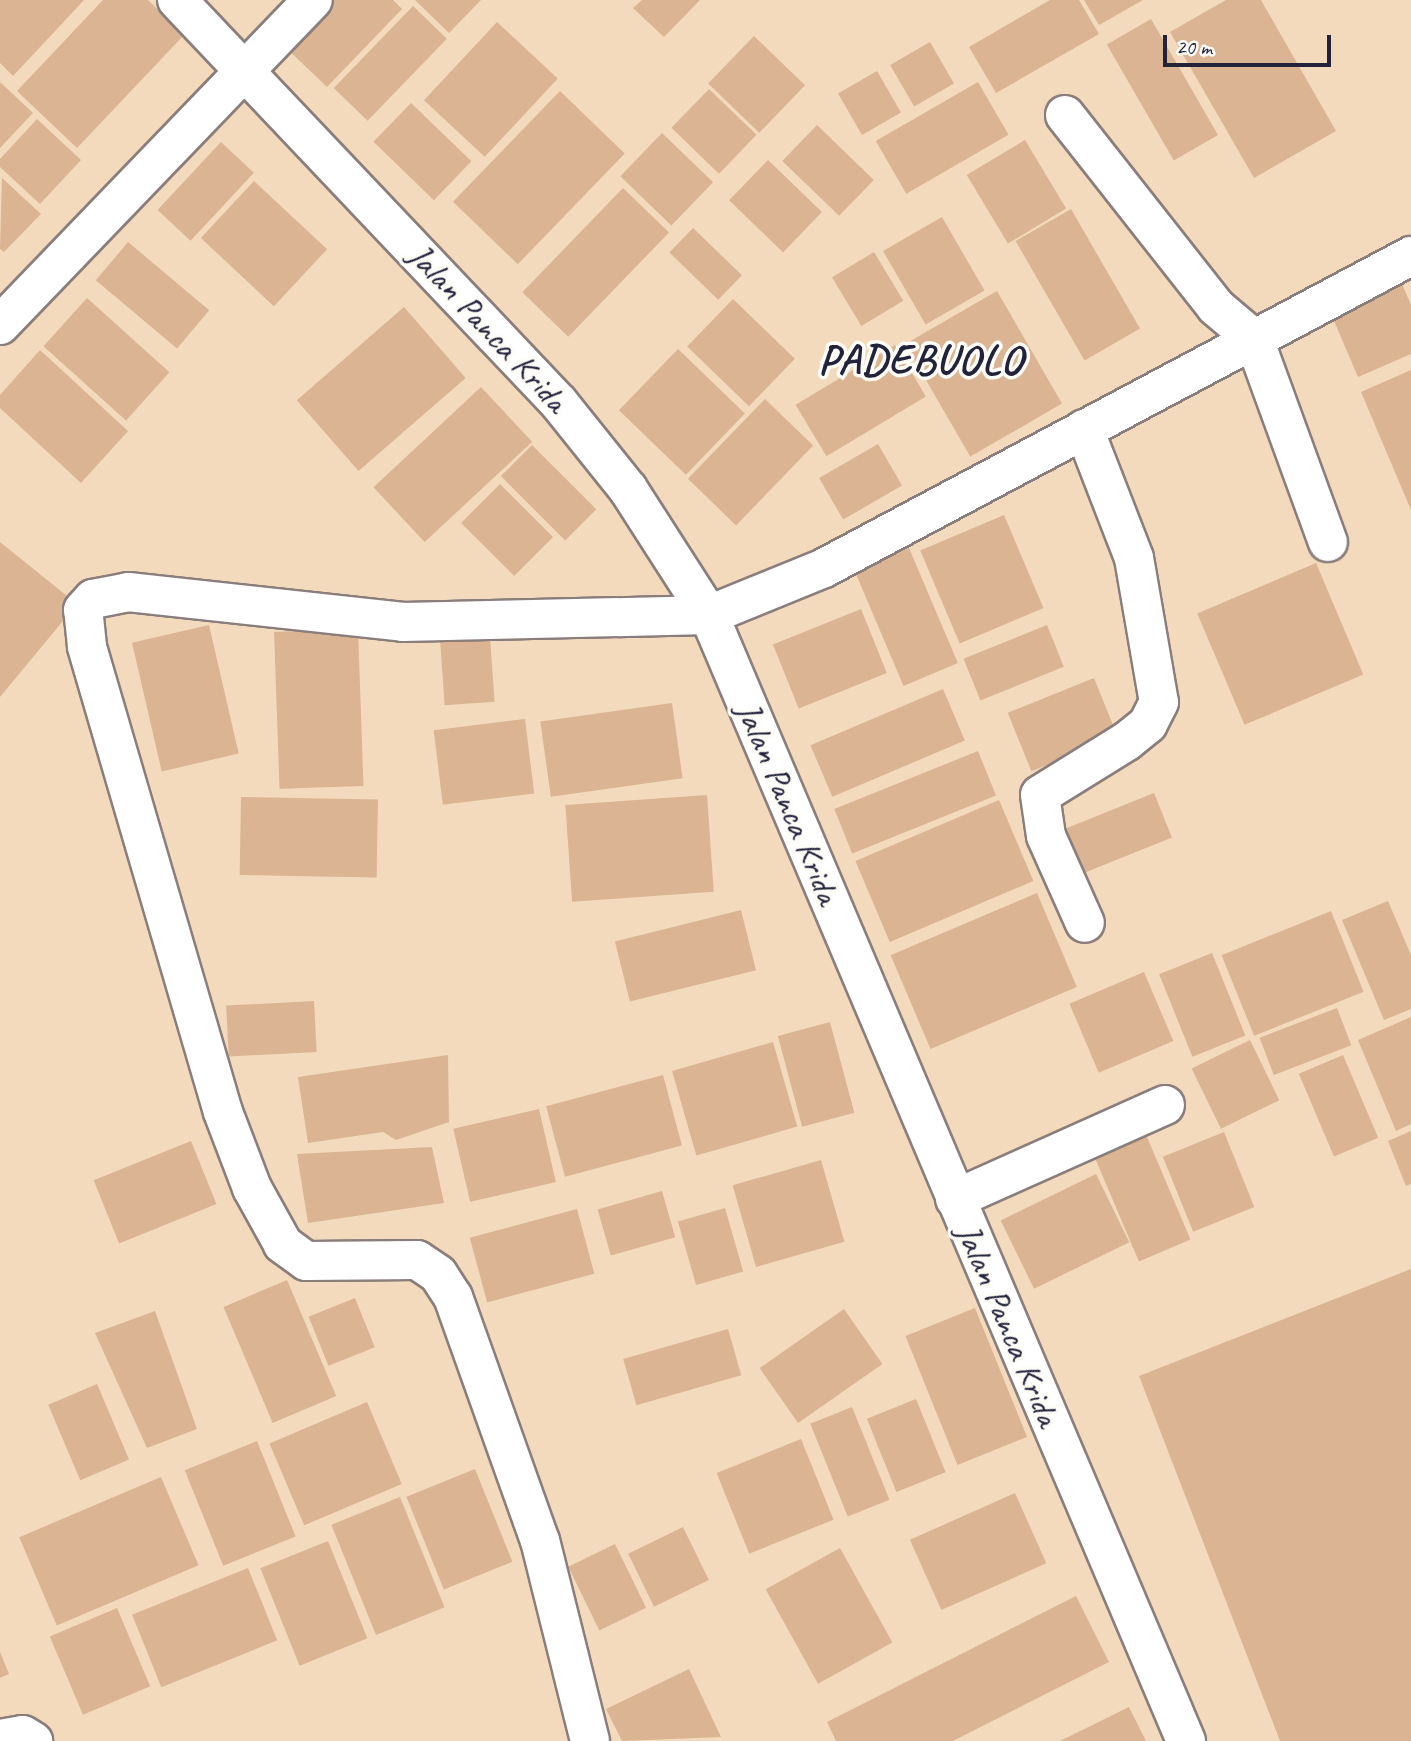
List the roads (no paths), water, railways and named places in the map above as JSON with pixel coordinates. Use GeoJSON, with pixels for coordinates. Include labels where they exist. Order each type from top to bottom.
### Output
{"type":"FeatureCollection","features":[{"type":"Feature","properties":{"kind":"street","name":"Jalan Panca Krida"},"geometry":{"type":"LineString","coordinates":[[177,0],[240,71],[559,402],[628,488],[709,615],[954,1199],[1186,1741]]}},
{"type":"Feature","properties":{"kind":"street"},"geometry":{"type":"LineString","coordinates":[[1,323],[240,71],[313,0]]}},
{"type":"Feature","properties":{"kind":"street"},"geometry":{"type":"LineString","coordinates":[[1065,115],[1216,307],[1254,339],[1328,542]]}},
{"type":"Feature","properties":{"kind":"street"},"geometry":{"type":"LineString","coordinates":[[590,1741],[544,1554],[453,1297],[438,1274],[417,1260],[306,1261],[283,1244],[260,1205],[223,1112],[81,624],[93,599],[128,592],[403,622],[709,615],[824,568],[1411,256]]}},
{"type":"Feature","properties":{"kind":"street"},"geometry":{"type":"LineString","coordinates":[[1084,429],[1134,558],[1159,702],[1148,724],[1127,741],[1040,795],[1046,836],[1085,923]]}},
{"type":"Feature","properties":{"kind":"street"},"geometry":{"type":"LineString","coordinates":[[954,1199],[1166,1105]]}},
{"type":"Feature","properties":{"kind":"street"},"geometry":{"type":"LineString","coordinates":[[0,1739],[23,1735],[33,1741]]}},
{"type":"Feature","properties":{"kind":"district","name":"PADEBUOLO"},"geometry":{"type":"Point","coordinates":[921,360]}}]}
